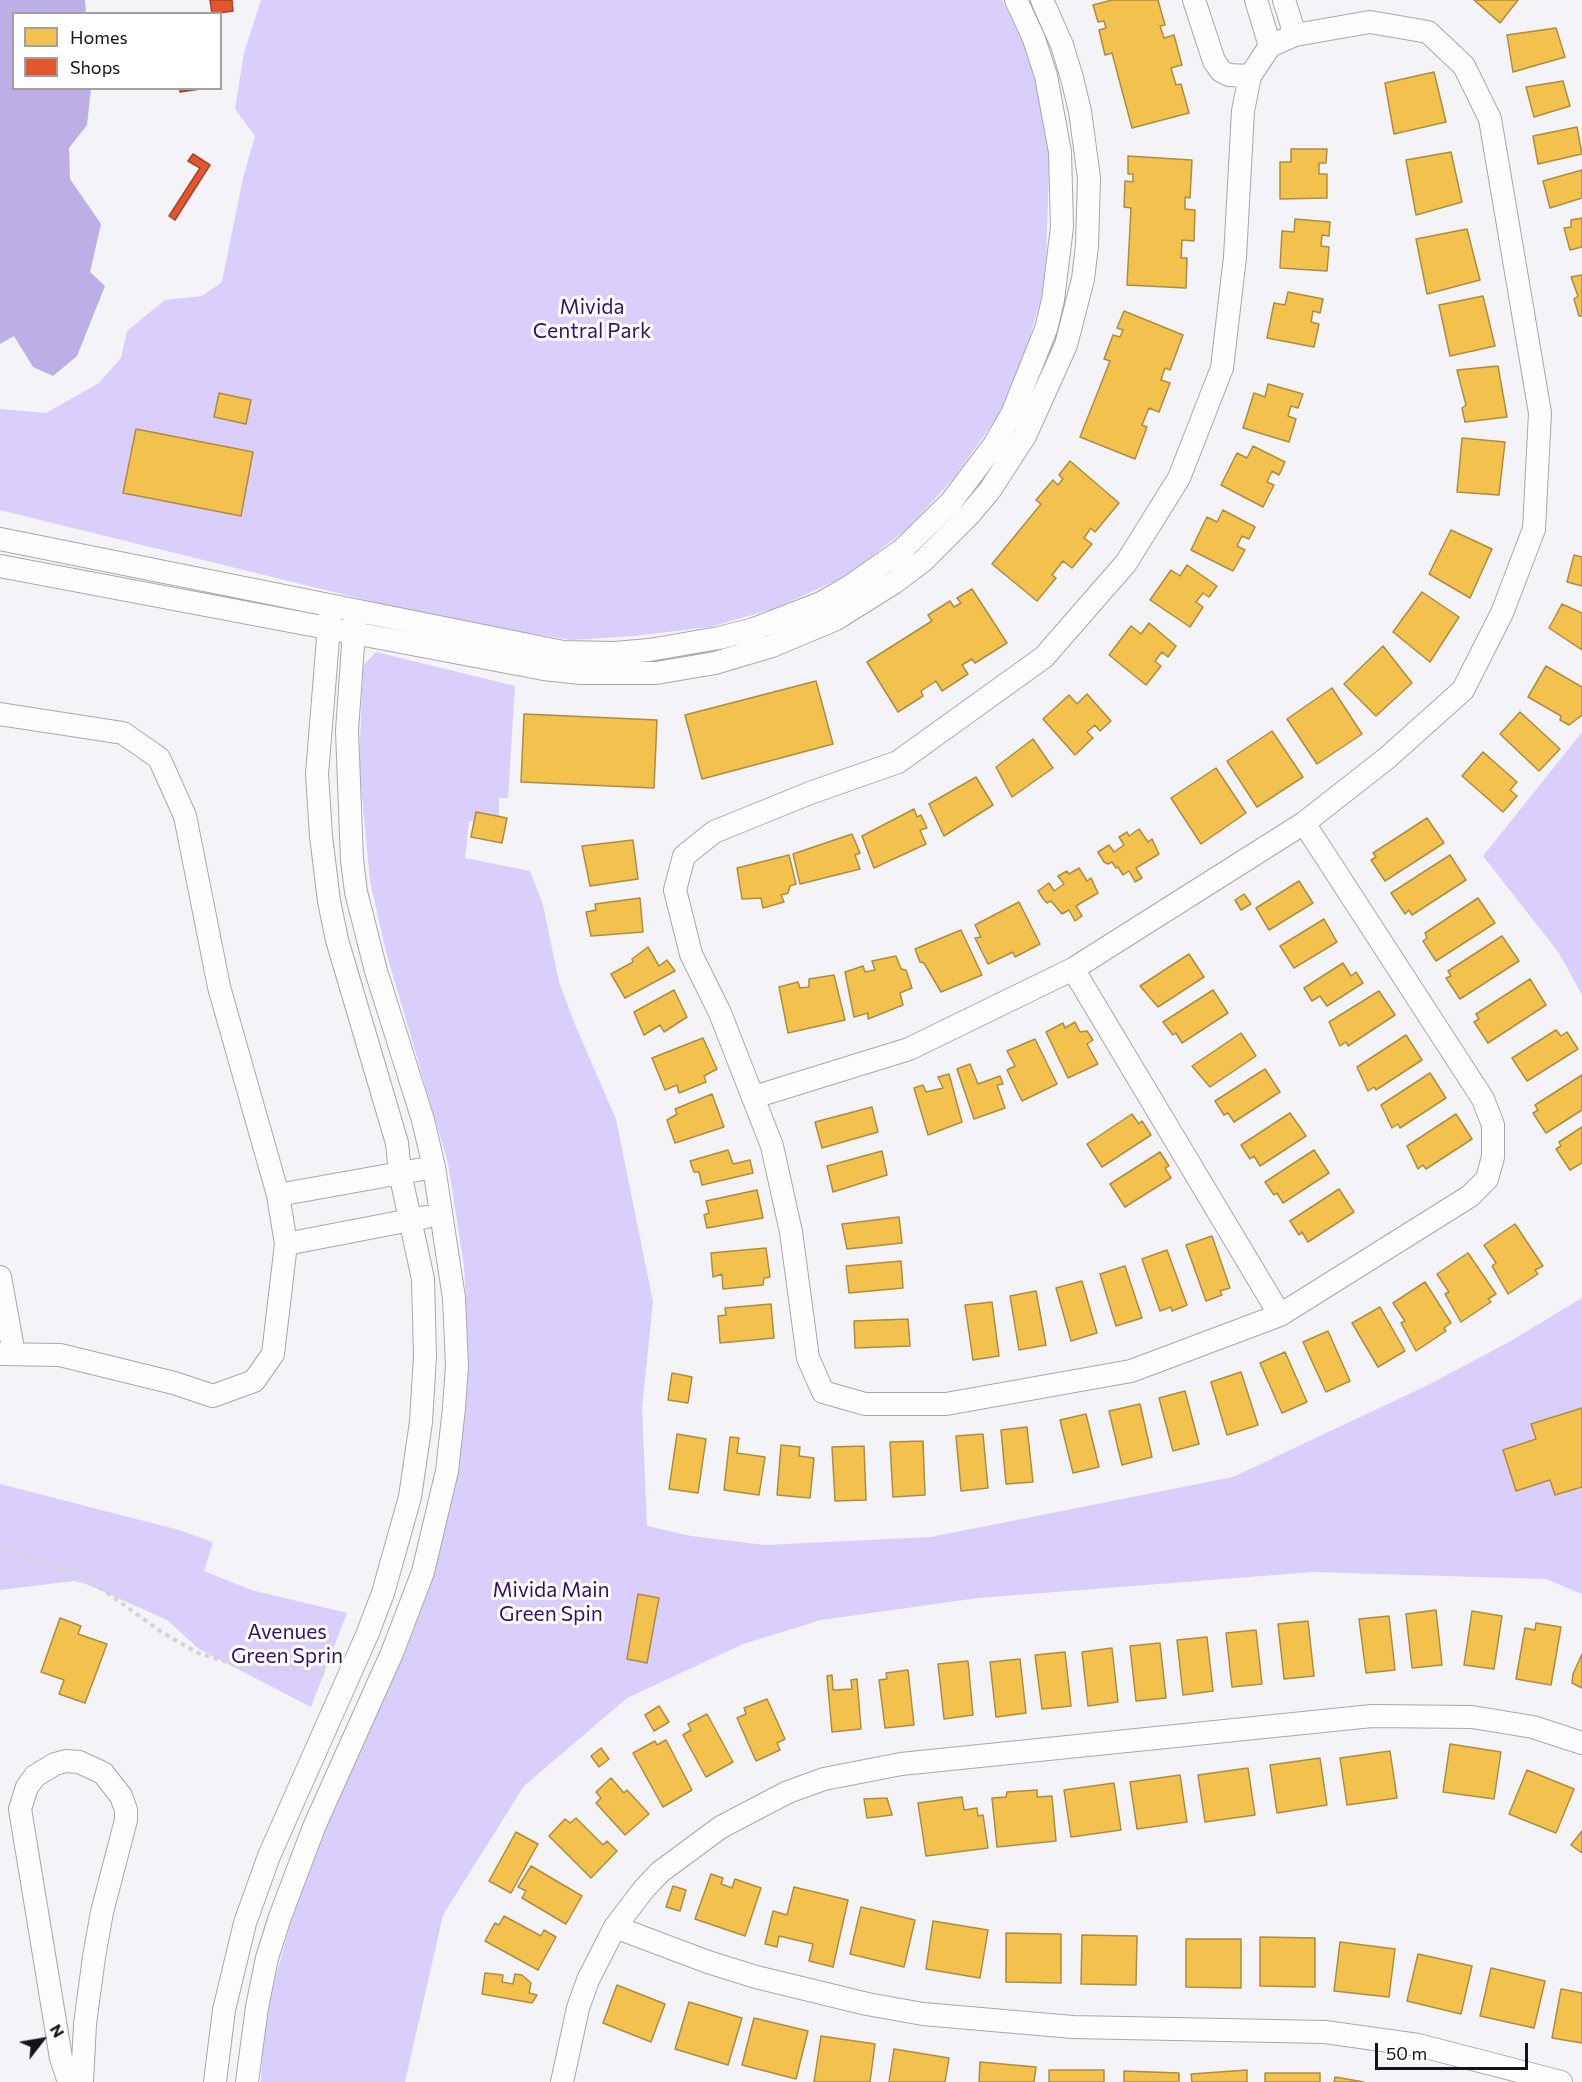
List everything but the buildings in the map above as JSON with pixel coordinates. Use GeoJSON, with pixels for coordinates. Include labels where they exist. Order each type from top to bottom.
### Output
{"type":"FeatureCollection","features":[{"type":"Feature","properties":{"kind":"street"},"geometry":{"type":"LineString","coordinates":[[354,622],[563,652],[615,653],[650,650],[719,638],[788,617],[849,588],[876,570],[927,528],[973,474],[1012,414],[1036,358],[1053,300],[1062,227],[1060,152],[1046,76],[1034,39],[1016,0]]}},
{"type":"Feature","properties":{"kind":"street"},"geometry":{"type":"LineString","coordinates":[[0,539],[553,670],[619,675],[666,672],[734,658],[805,633],[866,602],[923,561],[983,499],[1025,436],[1066,345],[1080,290],[1089,212],[1086,144],[1072,78],[1062,45],[1042,0]]}},
{"type":"Feature","properties":{"kind":"street"},"geometry":{"type":"LineString","coordinates":[[1194,0],[1214,61],[1221,71],[1229,75],[1250,76]]}},
{"type":"Feature","properties":{"kind":"street"},"geometry":{"type":"LineString","coordinates":[[1256,0],[1270,46]]}},
{"type":"Feature","properties":{"kind":"street"},"geometry":{"type":"LineString","coordinates":[[1284,0],[1295,35]]}},
{"type":"Feature","properties":{"kind":"street"},"geometry":{"type":"LineString","coordinates":[[754,1097],[909,1049],[1073,969],[1304,823],[1387,758],[1463,690],[1502,613],[1534,529],[1540,413],[1490,119],[1464,66],[1428,32],[1370,22],[1295,35],[1270,46],[1250,76],[1243,111],[1235,257],[1222,368],[1179,478],[1126,563],[1044,657],[898,762],[810,793],[714,832],[684,856],[675,890],[691,954],[720,1013],[772,1146],[791,1232],[808,1358],[823,1392],[865,1404],[946,1404],[1131,1371],[1280,1315],[1470,1196],[1487,1179],[1493,1157],[1493,1125],[1483,1099],[1304,823]]}},
{"type":"Feature","properties":{"kind":"street"},"geometry":{"type":"LineString","coordinates":[[0,566],[329,617]]}},
{"type":"Feature","properties":{"kind":"street"},"geometry":{"type":"LineString","coordinates":[[215,2082],[224,2010],[245,1923],[269,1856],[347,1682],[382,1593],[415,1474],[421,1422],[425,1323],[423,1279],[400,1173],[397,1143],[345,970],[329,901],[317,774],[329,617]]}},
{"type":"Feature","properties":{"kind":"street"},"geometry":{"type":"LineString","coordinates":[[247,2082],[257,2007],[267,1958],[280,1917],[314,1827],[409,1611],[437,1515],[452,1438],[457,1366],[454,1298],[434,1167],[423,1120],[376,971],[356,892],[347,785],[347,731],[354,622]]}},
{"type":"Feature","properties":{"kind":"street"},"geometry":{"type":"LineString","coordinates":[[0,714],[123,733],[159,758],[184,816],[219,987],[278,1195],[286,1244],[273,1354],[254,1381],[213,1396],[174,1383],[60,1355],[7,1354],[0,1277]]}},
{"type":"Feature","properties":{"kind":"street"},"geometry":{"type":"LineString","coordinates":[[1073,969],[1280,1315]]}},
{"type":"Feature","properties":{"kind":"street"},"geometry":{"type":"LineString","coordinates":[[278,1195],[434,1167]]}},
{"type":"Feature","properties":{"kind":"street"},"geometry":{"type":"LineString","coordinates":[[286,1244],[441,1214]]}},
{"type":"Feature","properties":{"kind":"street"},"geometry":{"type":"LineString","coordinates":[[562,2082],[578,2008],[592,1971],[615,1927],[660,1872],[721,1827],[789,1792],[824,1779],[902,1764],[1405,1714],[1504,1722],[1533,1727],[1582,1743]]}},
{"type":"Feature","properties":{"kind":"street"},"geometry":{"type":"LineString","coordinates":[[69,2082],[61,2058],[20,1809],[27,1786],[35,1776],[55,1764],[66,1761],[79,1762],[104,1773],[121,1796],[126,1820],[102,1912],[94,1957],[85,2024],[82,2082]]}},
{"type":"Feature","properties":{"kind":"street"},"geometry":{"type":"LineString","coordinates":[[615,1927],[699,1959],[756,1977],[811,1992],[912,2012],[1073,2027],[1324,2032],[1371,2037],[1450,2052],[1561,2082]]}},
{"type":"Feature","properties":{"kind":"path"},"geometry":{"type":"LineString","coordinates":[[0,1547],[84,1576],[164,1634],[198,1653],[246,1668],[308,1670],[347,1682]]}},
{"type":"Feature","properties":{"kind":"green space","name":"Mivida Central Park"},"geometry":{"type":"Polygon","coordinates":[[[261,0],[1002,0],[1032,61],[1050,146],[1045,285],[1026,350],[998,416],[954,478],[909,527],[848,575],[776,608],[710,627],[634,636],[571,640],[443,619],[0,510],[0,409],[46,413],[99,383],[121,358],[127,331],[165,300],[202,296],[222,282],[243,178],[255,136],[235,109],[244,53],[261,0]]]}},
{"type":"Feature","properties":{"kind":"green space","name":"Mivida Main Green Spin"},"geometry":{"type":"Polygon","coordinates":[[[376,652],[515,686],[508,798],[499,798],[499,819],[469,821],[465,858],[530,871],[543,905],[559,982],[616,1119],[653,1302],[642,1408],[647,1526],[691,1536],[765,1545],[931,1537],[1233,1477],[1426,1386],[1509,1342],[1582,1298],[1582,1594],[1546,1579],[1313,1572],[978,1598],[821,1620],[743,1644],[627,1698],[524,1786],[443,1915],[405,2082],[261,2082],[264,2018],[311,1851],[427,1595],[455,1479],[469,1366],[464,1266],[448,1163],[386,952],[370,881],[359,766],[363,666],[376,652]]]}},
{"type":"Feature","properties":{"kind":"green space"},"geometry":{"type":"Polygon","coordinates":[[[1582,732],[1582,995],[1559,953],[1483,856],[1582,732]]]}},
{"type":"Feature","properties":{"kind":"green space","name":"Avenues Green Sprin"},"geometry":{"type":"Polygon","coordinates":[[[0,1484],[179,1530],[213,1542],[204,1571],[251,1590],[347,1613],[311,1707],[199,1649],[167,1620],[86,1584],[74,1581],[0,1590],[0,1484]]]}},
{"type":"Feature","properties":{"kind":"shaded area"},"geometry":{"type":"Polygon","coordinates":[[[0,0],[85,0],[86,12],[12,12],[12,90],[91,90],[87,125],[69,148],[70,179],[101,224],[90,272],[105,286],[77,356],[53,376],[33,367],[14,336],[0,344],[0,0]]]}}]}
